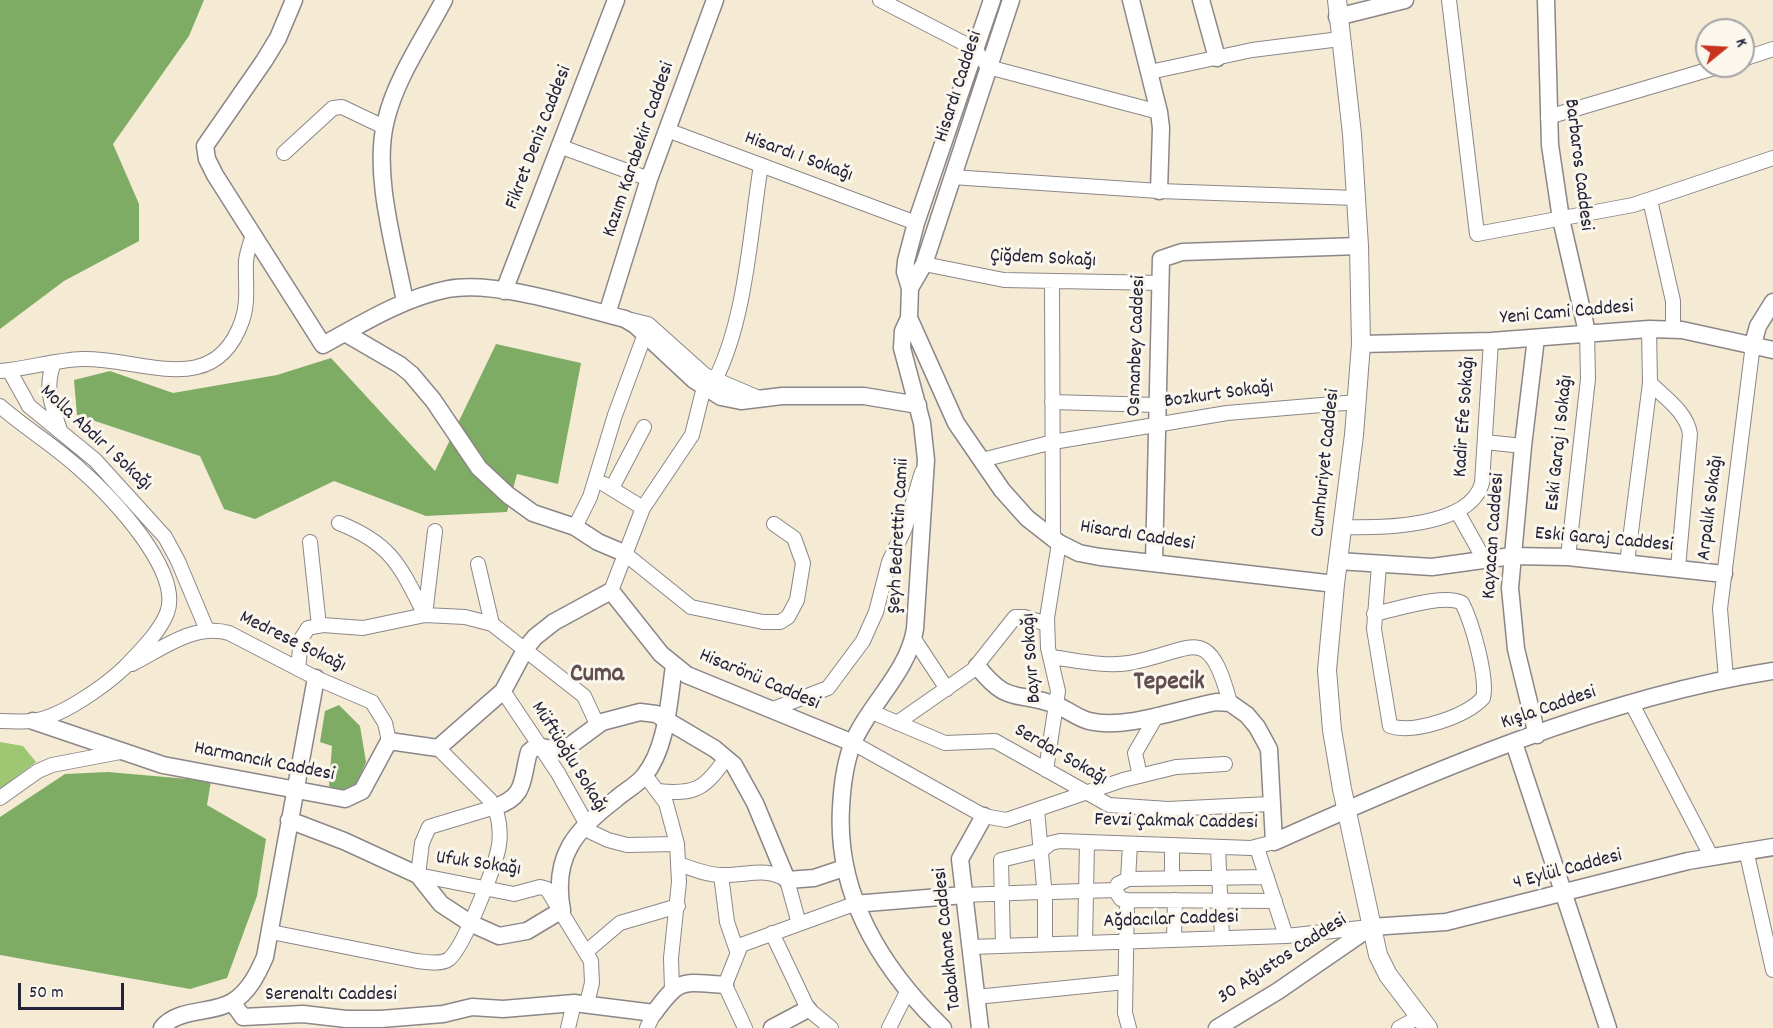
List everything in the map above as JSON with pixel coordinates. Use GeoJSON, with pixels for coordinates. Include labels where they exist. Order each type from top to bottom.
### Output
{"type":"FeatureCollection","features":[{"type":"Feature","properties":{"kind":"main road","name":"Cumhuriyet Caddesi"},"geometry":{"type":"LineString","coordinates":[[1337,8],[1352,134],[1359,246],[1361,344],[1357,402],[1335,584],[1328,682],[1332,730],[1346,810],[1371,927],[1382,964],[1424,1022]]}},
{"type":"Feature","properties":{"kind":"street"},"geometry":{"type":"LineString","coordinates":[[294,0],[268,54],[205,146],[207,159],[215,175],[323,345],[405,302],[451,288],[504,291],[648,324],[700,372],[709,384]]}},
{"type":"Feature","properties":{"kind":"street"},"geometry":{"type":"LineString","coordinates":[[405,302],[388,210],[382,153],[384,127],[397,90],[444,0]]}},
{"type":"Feature","properties":{"kind":"street","name":"Fikret Deniz Caddesi"},"geometry":{"type":"LineString","coordinates":[[504,291],[616,0]]}},
{"type":"Feature","properties":{"kind":"street","name":"Kazım Karabekir Caddesi"},"geometry":{"type":"LineString","coordinates":[[607,314],[649,179],[715,0]]}},
{"type":"Feature","properties":{"kind":"street"},"geometry":{"type":"LineString","coordinates":[[880,0],[975,49],[988,67],[1159,112]]}},
{"type":"Feature","properties":{"kind":"street","name":"Hisardı Caddesi"},"geometry":{"type":"LineString","coordinates":[[992,0],[916,223],[905,272],[910,288],[909,318],[956,423],[1012,501],[1056,541],[1089,555],[1335,584]]}},
{"type":"Feature","properties":{"kind":"street","name":"Hisardı Caddesi"},"geometry":{"type":"LineString","coordinates":[[910,288],[924,264],[1011,0]]}},
{"type":"Feature","properties":{"kind":"street"},"geometry":{"type":"LineString","coordinates":[[1131,0],[1159,112],[1161,128],[1159,191]]}},
{"type":"Feature","properties":{"kind":"street"},"geometry":{"type":"LineString","coordinates":[[1201,0],[1217,58]]}},
{"type":"Feature","properties":{"kind":"street"},"geometry":{"type":"LineString","coordinates":[[1337,8],[1405,0]]}},
{"type":"Feature","properties":{"kind":"street"},"geometry":{"type":"LineString","coordinates":[[1449,0],[1477,234],[1609,211],[1650,200],[1773,158]]}},
{"type":"Feature","properties":{"kind":"street","name":"Barbaros Caddesi"},"geometry":{"type":"LineString","coordinates":[[1546,0],[1548,117],[1560,219],[1587,332]]}},
{"type":"Feature","properties":{"kind":"street"},"geometry":{"type":"LineString","coordinates":[[1150,72],[1217,58],[1340,39]]}},
{"type":"Feature","properties":{"kind":"street"},"geometry":{"type":"LineString","coordinates":[[1755,55],[1773,49]]}},
{"type":"Feature","properties":{"kind":"street"},"geometry":{"type":"LineString","coordinates":[[1548,117],[1695,74]]}},
{"type":"Feature","properties":{"kind":"street"},"geometry":{"type":"LineString","coordinates":[[284,153],[333,108],[342,107],[384,127]]}},
{"type":"Feature","properties":{"kind":"street","name":"Hisardı 1 Sokağı"},"geometry":{"type":"LineString","coordinates":[[667,130],[916,223]]}},
{"type":"Feature","properties":{"kind":"street"},"geometry":{"type":"LineString","coordinates":[[559,146],[649,179]]}},
{"type":"Feature","properties":{"kind":"street"},"geometry":{"type":"LineString","coordinates":[[438,748],[503,691],[512,678],[526,648],[535,637],[555,622],[611,591],[643,508],[688,442],[709,384],[729,351],[736,323],[761,165]]}},
{"type":"Feature","properties":{"kind":"street"},"geometry":{"type":"LineString","coordinates":[[952,177],[1159,191],[1356,198]]}},
{"type":"Feature","properties":{"kind":"street"},"geometry":{"type":"LineString","coordinates":[[1650,200],[1673,301],[1673,329]]}},
{"type":"Feature","properties":{"kind":"street"},"geometry":{"type":"LineString","coordinates":[[4,370],[95,359],[184,370],[196,369],[210,362],[229,344],[243,319],[247,254],[253,235]]}},
{"type":"Feature","properties":{"kind":"street","name":"Osmanbey Caddesi"},"geometry":{"type":"LineString","coordinates":[[1154,562],[1161,259],[1172,254],[1359,246]]}},
{"type":"Feature","properties":{"kind":"street","name":"Çiğdem Sokağı"},"geometry":{"type":"LineString","coordinates":[[924,264],[991,279],[1161,283]]}},
{"type":"Feature","properties":{"kind":"street","name":"Bayır Sokağı"},"geometry":{"type":"LineString","coordinates":[[1046,770],[1058,684],[1051,657],[1047,624],[1056,541],[1052,402],[1052,282]]}},
{"type":"Feature","properties":{"kind":"street"},"geometry":{"type":"LineString","coordinates":[[1753,344],[1758,326],[1773,302]]}},
{"type":"Feature","properties":{"kind":"street","name":"Şeyh Bedrettin Camii"},"geometry":{"type":"LineString","coordinates":[[909,318],[903,331],[902,348],[918,405],[926,460],[914,639],[853,743],[841,797],[841,842],[844,868],[854,904],[882,957],[907,992],[943,1028]]}},
{"type":"Feature","properties":{"kind":"street"},"geometry":{"type":"LineString","coordinates":[[625,319],[732,400],[782,396],[864,396],[918,405]]}},
{"type":"Feature","properties":{"kind":"street"},"geometry":{"type":"LineString","coordinates":[[1627,563],[1650,382],[1649,329]]}},
{"type":"Feature","properties":{"kind":"street","name":"Yeni Cami Caddesi"},"geometry":{"type":"LineString","coordinates":[[1361,344],[1491,341],[1587,332],[1673,329],[1773,350]]}},
{"type":"Feature","properties":{"kind":"street","name":"Eski Garaj 1 Sokağı"},"geometry":{"type":"LineString","coordinates":[[1568,557],[1588,379],[1587,332]]}},
{"type":"Feature","properties":{"kind":"street"},"geometry":{"type":"LineString","coordinates":[[345,333],[400,365],[411,374],[433,400],[479,468],[508,495],[543,517],[575,527],[598,542],[624,553],[691,607],[763,622],[780,622],[788,617],[797,600],[803,563],[794,538],[774,524]]}},
{"type":"Feature","properties":{"kind":"street"},"geometry":{"type":"LineString","coordinates":[[575,527],[596,478],[615,415],[645,334]]}},
{"type":"Feature","properties":{"kind":"street","name":"Kayacan Caddesi"},"geometry":{"type":"LineString","coordinates":[[1536,338],[1510,588],[1512,623],[1538,735]]}},
{"type":"Feature","properties":{"kind":"street","name":"Kadir Efe Sokağı"},"geometry":{"type":"LineString","coordinates":[[1342,527],[1386,527],[1442,517],[1457,511],[1480,492],[1491,341]]}},
{"type":"Feature","properties":{"kind":"street","name":"Arpalık Sokağı"},"geometry":{"type":"LineString","coordinates":[[1726,678],[1720,629],[1724,574],[1753,344]]}},
{"type":"Feature","properties":{"kind":"street"},"geometry":{"type":"LineString","coordinates":[[54,363],[50,374],[49,392],[61,431]]}},
{"type":"Feature","properties":{"kind":"street","name":"Molla Abdır 1 Sokağı"},"geometry":{"type":"LineString","coordinates":[[4,370],[30,406],[95,460],[165,537],[178,561],[207,630]]}},
{"type":"Feature","properties":{"kind":"street"},"geometry":{"type":"LineString","coordinates":[[1650,382],[1684,416],[1690,434],[1678,568]]}},
{"type":"Feature","properties":{"kind":"street"},"geometry":{"type":"LineString","coordinates":[[1052,402],[1157,405]]}},
{"type":"Feature","properties":{"kind":"street","name":"Bozkurt Sokağı"},"geometry":{"type":"LineString","coordinates":[[982,460],[1053,442],[1156,424],[1237,412],[1357,402]]}},
{"type":"Feature","properties":{"kind":"street"},"geometry":{"type":"LineString","coordinates":[[0,406],[90,478],[138,533],[163,570],[169,592],[168,612],[142,649],[122,669],[89,695],[33,721],[0,721]]}},
{"type":"Feature","properties":{"kind":"street"},"geometry":{"type":"LineString","coordinates":[[612,488],[644,427]]}},
{"type":"Feature","properties":{"kind":"street"},"geometry":{"type":"LineString","coordinates":[[1485,442],[1523,446]]}},
{"type":"Feature","properties":{"kind":"street"},"geometry":{"type":"LineString","coordinates":[[773,709],[828,688],[863,641],[876,612],[889,562],[905,528],[926,460]]}},
{"type":"Feature","properties":{"kind":"street"},"geometry":{"type":"LineString","coordinates":[[596,478],[643,508]]}},
{"type":"Feature","properties":{"kind":"street"},"geometry":{"type":"LineString","coordinates":[[1457,511],[1485,561]]}},
{"type":"Feature","properties":{"kind":"street"},"geometry":{"type":"LineString","coordinates":[[339,524],[371,537],[391,554],[425,615]]}},
{"type":"Feature","properties":{"kind":"street"},"geometry":{"type":"LineString","coordinates":[[425,615],[435,531]]}},
{"type":"Feature","properties":{"kind":"street"},"geometry":{"type":"LineString","coordinates":[[310,542],[319,626]]}},
{"type":"Feature","properties":{"kind":"street","name":"Eski Garaj Caddesi"},"geometry":{"type":"LineString","coordinates":[[1338,561],[1432,567],[1512,556],[1568,557],[1724,574]]}},
{"type":"Feature","properties":{"kind":"street"},"geometry":{"type":"LineString","coordinates":[[478,564],[492,624]]}},
{"type":"Feature","properties":{"kind":"street"},"geometry":{"type":"LineString","coordinates":[[1374,614],[1441,600],[1454,599],[1462,603],[1485,690],[1483,698],[1477,704],[1433,723],[1409,729],[1389,726],[1375,648],[1374,614],[1379,565]]}},
{"type":"Feature","properties":{"kind":"street","name":"Hisarönü Caddesi"},"geometry":{"type":"LineString","coordinates":[[611,591],[661,654],[674,666],[701,682],[853,743]]}},
{"type":"Feature","properties":{"kind":"street"},"geometry":{"type":"LineString","coordinates":[[298,669],[304,632],[319,626],[363,628],[425,615],[465,617],[492,624],[526,648],[584,696],[597,724]]}},
{"type":"Feature","properties":{"kind":"street"},"geometry":{"type":"LineString","coordinates":[[897,723],[976,666],[1015,617],[1024,616],[1047,624]]}},
{"type":"Feature","properties":{"kind":"street","name":"Medrese Sokağı"},"geometry":{"type":"LineString","coordinates":[[122,669],[188,635],[207,630],[229,633],[316,678],[372,702],[385,723],[389,741]]}},
{"type":"Feature","properties":{"kind":"street"},"geometry":{"type":"LineString","coordinates":[[914,639],[947,689]]}},
{"type":"Feature","properties":{"kind":"street"},"geometry":{"type":"LineString","coordinates":[[1051,657],[1118,664],[1179,649],[1204,650],[1215,658],[1230,703],[1257,727],[1269,749],[1270,804],[1274,842]]}},
{"type":"Feature","properties":{"kind":"street"},"geometry":{"type":"LineString","coordinates":[[289,820],[344,841],[418,875],[441,904],[470,923],[499,936],[527,931],[562,910],[560,891],[562,863],[572,840],[586,824],[645,775],[656,755],[674,666]]}},
{"type":"Feature","properties":{"kind":"street"},"geometry":{"type":"LineString","coordinates":[[976,666],[1000,692],[1056,705],[1080,718],[1099,723],[1157,715],[1215,702],[1230,703]]}},
{"type":"Feature","properties":{"kind":"street","name":"Kışla Caddesi"},"geometry":{"type":"LineString","coordinates":[[1346,810],[1514,743],[1632,704],[1726,678],[1773,670]]}},
{"type":"Feature","properties":{"kind":"street","name":"Serenaltı Caddesi"},"geometry":{"type":"LineString","coordinates":[[316,678],[265,957],[253,980],[232,1002],[243,1023],[303,1014],[346,1019],[388,1019],[443,1014],[472,1007],[502,1009],[581,1003],[649,1024],[672,989]]}},
{"type":"Feature","properties":{"kind":"street","name":"Müftüoğlu Sokağı"},"geometry":{"type":"LineString","coordinates":[[503,691],[558,773],[586,824],[597,836],[627,845],[677,844]]}},
{"type":"Feature","properties":{"kind":"street"},"geometry":{"type":"LineString","coordinates":[[1632,704],[1711,856]]}},
{"type":"Feature","properties":{"kind":"street"},"geometry":{"type":"LineString","coordinates":[[418,875],[422,843],[429,827],[514,799],[519,792],[529,752],[539,746],[564,750],[597,724],[640,712],[656,714],[726,758],[743,778],[788,880],[799,924]]}},
{"type":"Feature","properties":{"kind":"street","name":"Serdar Sokağı"},"geometry":{"type":"LineString","coordinates":[[872,712],[945,742],[995,741],[1109,805],[1146,809],[1270,804]]}},
{"type":"Feature","properties":{"kind":"street"},"geometry":{"type":"LineString","coordinates":[[1140,776],[1135,753],[1157,715]]}},
{"type":"Feature","properties":{"kind":"street","name":"Harmancık Caddesi"},"geometry":{"type":"LineString","coordinates":[[33,721],[164,765],[337,799],[353,797],[362,791],[389,741]]}},
{"type":"Feature","properties":{"kind":"street"},"geometry":{"type":"LineString","coordinates":[[270,932],[417,961],[440,962],[450,958],[458,948],[470,923],[499,844],[495,807],[438,748],[389,741]]}},
{"type":"Feature","properties":{"kind":"street"},"geometry":{"type":"LineString","coordinates":[[853,743],[984,816],[1006,820],[1085,792],[1140,776],[1176,767],[1225,764]]}},
{"type":"Feature","properties":{"kind":"street"},"geometry":{"type":"LineString","coordinates":[[1514,743],[1608,1028]]}},
{"type":"Feature","properties":{"kind":"street"},"geometry":{"type":"LineString","coordinates":[[0,798],[38,771],[52,765],[120,752]]}},
{"type":"Feature","properties":{"kind":"street"},"geometry":{"type":"LineString","coordinates":[[658,791],[679,793],[698,789],[713,777],[726,758]]}},
{"type":"Feature","properties":{"kind":"street"},"geometry":{"type":"LineString","coordinates":[[645,775],[670,811],[677,844],[678,906],[671,958],[672,989],[685,983],[725,985]]}},
{"type":"Feature","properties":{"kind":"street"},"geometry":{"type":"LineString","coordinates":[[1037,810],[1045,892],[1045,944]]}},
{"type":"Feature","properties":{"kind":"street","name":"Fevzi Çakmak Caddesi"},"geometry":{"type":"LineString","coordinates":[[1000,893],[1001,860],[1042,850],[1055,842],[1257,848],[1346,810]]}},
{"type":"Feature","properties":{"kind":"street","name":"Tabakhane Caddesi"},"geometry":{"type":"LineString","coordinates":[[980,1028],[960,859],[984,816]]}},
{"type":"Feature","properties":{"kind":"street"},"geometry":{"type":"LineString","coordinates":[[1085,943],[1088,843]]}},
{"type":"Feature","properties":{"kind":"street"},"geometry":{"type":"LineString","coordinates":[[1128,879],[1130,844]]}},
{"type":"Feature","properties":{"kind":"street"},"geometry":{"type":"LineString","coordinates":[[1172,846],[1172,878]]}},
{"type":"Feature","properties":{"kind":"street","name":"4 Eylül Caddesi"},"geometry":{"type":"LineString","coordinates":[[1371,927],[1446,922],[1711,856],[1773,846]]}},
{"type":"Feature","properties":{"kind":"street"},"geometry":{"type":"LineString","coordinates":[[1218,848],[1222,938]]}},
{"type":"Feature","properties":{"kind":"street"},"geometry":{"type":"LineString","coordinates":[[1257,848],[1286,936]]}},
{"type":"Feature","properties":{"kind":"street"},"geometry":{"type":"LineString","coordinates":[[1746,850],[1773,970]]}},
{"type":"Feature","properties":{"kind":"street"},"geometry":{"type":"LineString","coordinates":[[679,864],[721,876],[771,872],[788,880],[814,878],[844,868]]}},
{"type":"Feature","properties":{"kind":"street","name":"Ufuk Sokağı"},"geometry":{"type":"LineString","coordinates":[[418,875],[514,894],[543,887],[550,891],[587,951],[593,971],[581,1003],[568,1028]]}},
{"type":"Feature","properties":{"kind":"street"},"geometry":{"type":"LineString","coordinates":[[721,876],[728,922],[737,951]]}},
{"type":"Feature","properties":{"kind":"street"},"geometry":{"type":"LineString","coordinates":[[1115,890],[1118,884],[1128,879],[1267,877]]}},
{"type":"Feature","properties":{"kind":"street"},"geometry":{"type":"LineString","coordinates":[[725,985],[737,951],[746,942],[854,904],[1000,893],[1115,890]]}},
{"type":"Feature","properties":{"kind":"street"},"geometry":{"type":"LineString","coordinates":[[1115,890],[1122,899],[1127,900],[1275,901]]}},
{"type":"Feature","properties":{"kind":"street"},"geometry":{"type":"LineString","coordinates":[[1000,893],[1003,946]]}},
{"type":"Feature","properties":{"kind":"street"},"geometry":{"type":"LineString","coordinates":[[1127,900],[1125,1013],[1128,1028]]}},
{"type":"Feature","properties":{"kind":"street"},"geometry":{"type":"LineString","coordinates":[[1174,900],[1174,940]]}},
{"type":"Feature","properties":{"kind":"street"},"geometry":{"type":"LineString","coordinates":[[587,951],[620,923],[678,906]]}},
{"type":"Feature","properties":{"kind":"street","name":"Ağdacılar Caddesi"},"geometry":{"type":"LineString","coordinates":[[970,947],[1286,936],[1371,927]]}},
{"type":"Feature","properties":{"kind":"street","name":"30 Ağustos Caddesi"},"geometry":{"type":"LineString","coordinates":[[1217,1028],[1278,991],[1371,927]]}},
{"type":"Feature","properties":{"kind":"street"},"geometry":{"type":"LineString","coordinates":[[772,933],[811,1011],[831,1028]]}},
{"type":"Feature","properties":{"kind":"street"},"geometry":{"type":"LineString","coordinates":[[976,997],[1125,982]]}},
{"type":"Feature","properties":{"kind":"street"},"geometry":{"type":"LineString","coordinates":[[725,985],[745,1028]]}},
{"type":"Feature","properties":{"kind":"street"},"geometry":{"type":"LineString","coordinates":[[889,1028],[907,992]]}},
{"type":"Feature","properties":{"kind":"street"},"geometry":{"type":"LineString","coordinates":[[162,1028],[180,1016],[214,1009],[232,1002]]}},
{"type":"Feature","properties":{"kind":"street"},"geometry":{"type":"LineString","coordinates":[[772,1028],[811,1011]]}},
{"type":"Feature","properties":{"kind":"street"},"geometry":{"type":"LineString","coordinates":[[807,1028],[811,1011]]}},
{"type":"Feature","properties":{"kind":"street"},"geometry":{"type":"LineString","coordinates":[[1400,1028],[1424,1022]]}},
{"type":"Feature","properties":{"kind":"green space"},"geometry":{"type":"Polygon","coordinates":[[[0,0],[204,0],[189,36],[113,144],[139,204],[139,241],[64,281],[0,329],[0,0]]]}},
{"type":"Feature","properties":{"kind":"green space"},"geometry":{"type":"Polygon","coordinates":[[[496,344],[581,363],[558,484],[517,474],[507,512],[426,516],[334,481],[255,519],[224,509],[200,456],[77,415],[74,380],[110,371],[173,393],[277,375],[331,358],[435,471],[496,344]]]}},
{"type":"Feature","properties":{"kind":"green space"},"geometry":{"type":"Polygon","coordinates":[[[339,705],[360,726],[366,762],[355,788],[342,793],[329,786],[332,746],[320,742],[325,711],[339,705]]]}},
{"type":"Feature","properties":{"kind":"green space"},"geometry":{"type":"Polygon","coordinates":[[[0,742],[23,746],[36,762],[0,789],[0,742]]]}},
{"type":"Feature","properties":{"kind":"green space"},"geometry":{"type":"Polygon","coordinates":[[[108,772],[211,781],[207,805],[266,839],[257,896],[227,978],[190,989],[0,955],[0,817],[65,774],[108,772]]]}},
{"type":"Feature","properties":{"kind":"district","name":"Cuma"},"geometry":{"type":"Point","coordinates":[597,676]}},
{"type":"Feature","properties":{"kind":"district","name":"Tepecik"},"geometry":{"type":"Point","coordinates":[1169,684]}}]}
